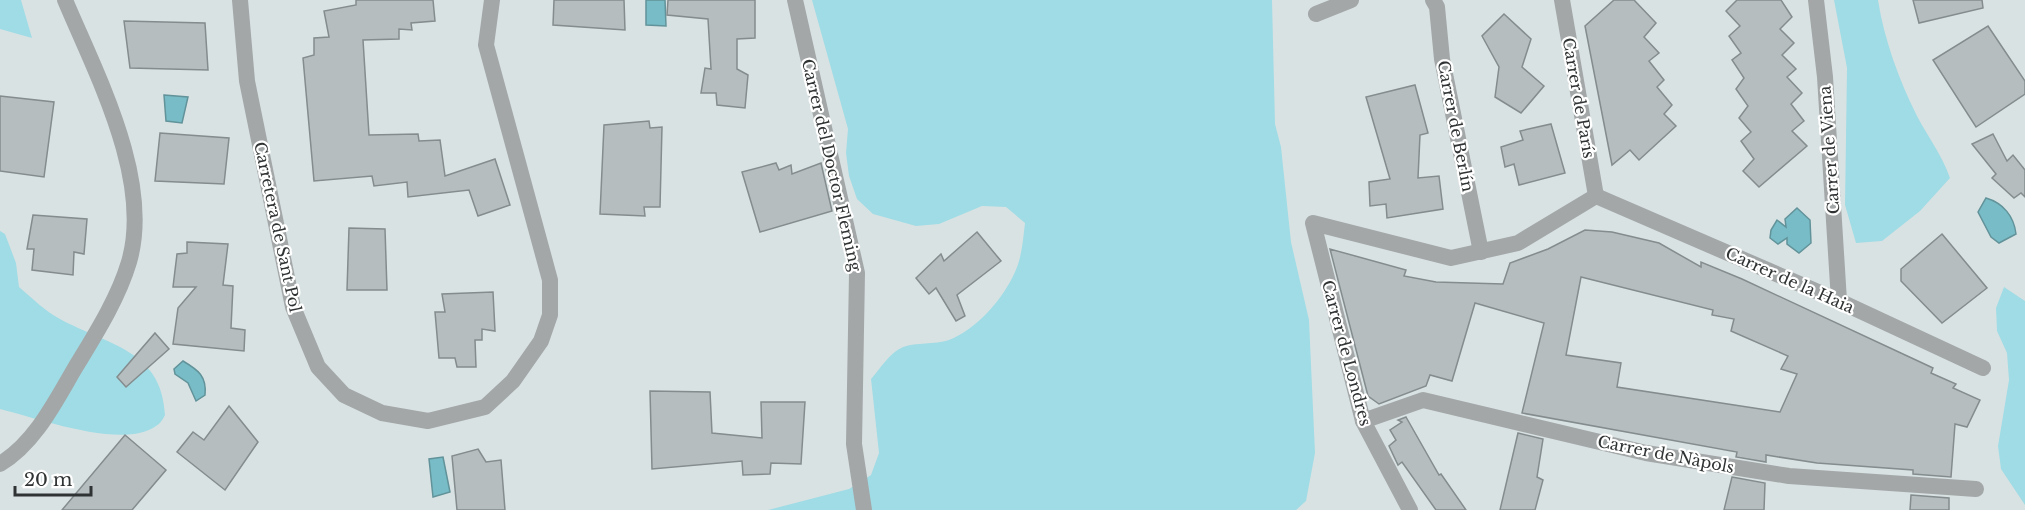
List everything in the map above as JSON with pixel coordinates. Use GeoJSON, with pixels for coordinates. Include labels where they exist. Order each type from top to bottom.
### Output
{"type":"FeatureCollection","features":[{"type":"Feature","properties":{"kind":"street"},"geometry":{"type":"LineString","coordinates":[[0,464],[12,457],[44,420],[99,329],[129,261],[135,211],[128,156],[65,0]]}},
{"type":"Feature","properties":{"kind":"street","name":"Carretera de Sant Pol"},"geometry":{"type":"LineString","coordinates":[[240,0],[247,81],[293,307],[318,367],[344,396],[382,413],[428,421],[485,407],[513,381],[540,341],[550,315],[550,280],[486,45],[492,0]]}},
{"type":"Feature","properties":{"kind":"street","name":"Carrer del Doctor Fleming"},"geometry":{"type":"LineString","coordinates":[[795,0],[857,273],[854,444],[864,510]]}},
{"type":"Feature","properties":{"kind":"street"},"geometry":{"type":"LineString","coordinates":[[1317,14],[1351,0]]}},
{"type":"Feature","properties":{"kind":"street","name":"Carrer de Berlín"},"geometry":{"type":"LineString","coordinates":[[1432,0],[1437,7],[1442,59],[1481,252]]}},
{"type":"Feature","properties":{"kind":"street","name":"Carrer de París"},"geometry":{"type":"LineString","coordinates":[[1562,0],[1596,196]]}},
{"type":"Feature","properties":{"kind":"street","name":"Carrer de Viena"},"geometry":{"type":"LineString","coordinates":[[1816,0],[1825,77],[1839,300]]}},
{"type":"Feature","properties":{"kind":"street"},"geometry":{"type":"LineString","coordinates":[[1481,252],[1518,243],[1596,196]]}},
{"type":"Feature","properties":{"kind":"street","name":"Carrer de la Haia"},"geometry":{"type":"LineString","coordinates":[[1596,196],[1839,300],[1983,368]]}},
{"type":"Feature","properties":{"kind":"street","name":"Carrer de Londres"},"geometry":{"type":"LineString","coordinates":[[1410,510],[1363,421],[1313,223],[1451,258],[1481,252]]}},
{"type":"Feature","properties":{"kind":"street","name":"Carrer de Nàpols"},"geometry":{"type":"LineString","coordinates":[[1363,421],[1423,400],[1646,453],[1789,476],[1976,489]]}},
{"type":"Feature","properties":{"kind":"shaded area"},"geometry":{"type":"Polygon","coordinates":[[[0,0],[21,0],[32,38],[0,29],[0,0]]]}},
{"type":"Feature","properties":{"kind":"shaded area"},"geometry":{"type":"Polygon","coordinates":[[[646,0],[665,0],[666,26],[646,25],[646,0]]]}},
{"type":"Feature","properties":{"kind":"shaded area"},"geometry":{"type":"Polygon","coordinates":[[[812,0],[1272,0],[1275,124],[1281,147],[1291,242],[1309,320],[1315,453],[1306,501],[1296,510],[768,510],[849,489],[871,475],[879,453],[871,379],[898,349],[908,345],[949,340],[969,329],[988,312],[1004,292],[1015,272],[1021,254],[1025,223],[1006,207],[982,206],[939,224],[916,226],[873,214],[857,199],[849,176],[846,153],[848,129],[812,0]]]}},
{"type":"Feature","properties":{"kind":"shaded area"},"geometry":{"type":"Polygon","coordinates":[[[1834,0],[1878,0],[1888,44],[1904,88],[1950,178],[1920,211],[1882,241],[1856,243],[1845,205],[1847,68],[1834,0]]]}},
{"type":"Feature","properties":{"kind":"shaded area"},"geometry":{"type":"Polygon","coordinates":[[[164,95],[188,97],[182,123],[166,121],[164,95]]]}},
{"type":"Feature","properties":{"kind":"shaded area"},"geometry":{"type":"Polygon","coordinates":[[[1986,198],[1998,203],[2007,211],[2013,221],[2016,234],[1999,243],[1991,237],[1978,212],[1986,198]]]}},
{"type":"Feature","properties":{"kind":"shaded area"},"geometry":{"type":"Polygon","coordinates":[[[1797,208],[1810,220],[1811,243],[1799,253],[1787,244],[1787,238],[1778,244],[1770,238],[1771,230],[1777,220],[1786,227],[1785,219],[1797,208]]]}},
{"type":"Feature","properties":{"kind":"shaded area"},"geometry":{"type":"Polygon","coordinates":[[[0,231],[5,234],[16,263],[19,287],[54,316],[129,352],[154,376],[162,393],[165,415],[157,425],[141,433],[102,434],[57,425],[0,409],[0,231]]]}},
{"type":"Feature","properties":{"kind":"shaded area"},"geometry":{"type":"Polygon","coordinates":[[[2004,287],[2025,301],[2025,505],[2001,469],[1998,446],[2009,380],[2007,353],[1997,331],[1996,308],[2004,287]]]}},
{"type":"Feature","properties":{"kind":"shaded area"},"geometry":{"type":"Polygon","coordinates":[[[183,361],[200,374],[205,383],[205,395],[196,401],[188,383],[175,374],[174,369],[183,361]]]}},
{"type":"Feature","properties":{"kind":"shaded area"},"geometry":{"type":"Polygon","coordinates":[[[443,457],[450,492],[433,497],[429,459],[443,457]]]}},
{"type":"Feature","properties":{"kind":"building"},"geometry":{"type":"Polygon","coordinates":[[[356,0],[433,0],[435,21],[411,23],[412,30],[399,29],[399,39],[363,40],[369,135],[418,134],[419,141],[440,140],[445,176],[495,159],[510,205],[478,216],[469,190],[408,197],[407,182],[374,186],[372,176],[314,181],[303,58],[314,55],[314,38],[329,37],[324,11],[356,5],[356,0]]]}},
{"type":"Feature","properties":{"kind":"building"},"geometry":{"type":"Polygon","coordinates":[[[554,0],[624,0],[625,30],[553,25],[554,0]]]}},
{"type":"Feature","properties":{"kind":"building"},"geometry":{"type":"Polygon","coordinates":[[[668,0],[755,0],[755,38],[737,39],[737,69],[748,75],[745,108],[717,105],[716,93],[701,93],[705,68],[711,69],[708,19],[667,15],[668,0]]]}},
{"type":"Feature","properties":{"kind":"building"},"geometry":{"type":"Polygon","coordinates":[[[1614,0],[1634,0],[1656,23],[1644,37],[1659,53],[1649,61],[1664,80],[1657,87],[1672,105],[1664,114],[1676,126],[1639,160],[1630,150],[1612,165],[1585,26],[1614,0]]]}},
{"type":"Feature","properties":{"kind":"building"},"geometry":{"type":"Polygon","coordinates":[[[1737,0],[1781,0],[1792,17],[1780,29],[1794,43],[1782,55],[1796,69],[1787,77],[1802,93],[1791,104],[1804,121],[1792,131],[1807,146],[1759,187],[1743,171],[1754,159],[1741,141],[1751,132],[1739,118],[1748,106],[1736,89],[1744,78],[1732,60],[1741,53],[1729,36],[1740,26],[1726,11],[1737,0]]]}},
{"type":"Feature","properties":{"kind":"building"},"geometry":{"type":"Polygon","coordinates":[[[1913,0],[1982,0],[1983,8],[1919,23],[1913,0]]]}},
{"type":"Feature","properties":{"kind":"building"},"geometry":{"type":"Polygon","coordinates":[[[1504,14],[1531,39],[1522,67],[1544,86],[1521,113],[1495,97],[1499,67],[1482,36],[1504,14]]]}},
{"type":"Feature","properties":{"kind":"building"},"geometry":{"type":"Polygon","coordinates":[[[124,21],[205,23],[208,70],[130,68],[124,21]]]}},
{"type":"Feature","properties":{"kind":"building"},"geometry":{"type":"Polygon","coordinates":[[[1988,26],[2025,81],[2025,94],[1976,127],[1933,60],[1988,26]]]}},
{"type":"Feature","properties":{"kind":"building"},"geometry":{"type":"Polygon","coordinates":[[[1415,85],[1428,133],[1420,135],[1418,178],[1439,176],[1443,209],[1387,218],[1386,204],[1370,206],[1369,182],[1390,179],[1366,97],[1415,85]]]}},
{"type":"Feature","properties":{"kind":"building"},"geometry":{"type":"Polygon","coordinates":[[[0,96],[54,102],[44,177],[0,171],[0,96]]]}},
{"type":"Feature","properties":{"kind":"building"},"geometry":{"type":"Polygon","coordinates":[[[649,121],[650,128],[662,127],[660,207],[644,207],[645,216],[600,214],[604,125],[649,121]]]}},
{"type":"Feature","properties":{"kind":"building"},"geometry":{"type":"Polygon","coordinates":[[[1551,124],[1565,173],[1519,185],[1514,164],[1505,167],[1501,147],[1523,140],[1520,131],[1551,124]]]}},
{"type":"Feature","properties":{"kind":"building"},"geometry":{"type":"Polygon","coordinates":[[[160,133],[229,138],[224,184],[155,181],[160,133]]]}},
{"type":"Feature","properties":{"kind":"building"},"geometry":{"type":"Polygon","coordinates":[[[1993,134],[2007,161],[2013,155],[2025,170],[2025,197],[2021,193],[2014,198],[1992,178],[1996,174],[1972,144],[1993,134]]]}},
{"type":"Feature","properties":{"kind":"building"},"geometry":{"type":"Polygon","coordinates":[[[776,163],[779,170],[791,165],[792,174],[821,163],[832,211],[760,232],[742,172],[776,163]]]}},
{"type":"Feature","properties":{"kind":"building"},"geometry":{"type":"Polygon","coordinates":[[[33,215],[87,219],[84,254],[74,252],[73,275],[32,270],[34,249],[27,249],[33,215]]]}},
{"type":"Feature","properties":{"kind":"building"},"geometry":{"type":"Polygon","coordinates":[[[349,228],[385,229],[387,290],[347,290],[349,228]]]}},
{"type":"Feature","properties":{"kind":"building"},"geometry":{"type":"Polygon","coordinates":[[[1585,230],[1612,232],[1659,243],[1701,267],[1701,262],[1742,279],[1933,368],[1931,373],[1956,384],[1953,388],[1980,400],[1967,427],[1955,424],[1951,477],[1913,474],[1913,470],[1817,463],[1766,455],[1766,462],[1736,457],[1737,452],[1522,413],[1544,323],[1475,303],[1452,381],[1430,375],[1426,386],[1379,404],[1368,396],[1330,249],[1406,270],[1404,276],[1436,282],[1503,284],[1510,263],[1548,249],[1585,230]],[[1581,277],[1566,355],[1621,363],[1617,387],[1780,412],[1797,374],[1781,369],[1788,356],[1731,331],[1734,319],[1712,315],[1713,310],[1581,277]]]}},
{"type":"Feature","properties":{"kind":"building"},"geometry":{"type":"Polygon","coordinates":[[[977,232],[1001,261],[957,295],[965,316],[956,321],[936,288],[929,294],[916,278],[941,254],[944,261],[977,232]]]}},
{"type":"Feature","properties":{"kind":"building"},"geometry":{"type":"Polygon","coordinates":[[[1942,234],[1987,288],[1942,323],[1901,281],[1901,269],[1942,234]]]}},
{"type":"Feature","properties":{"kind":"building"},"geometry":{"type":"Polygon","coordinates":[[[187,242],[228,244],[223,285],[233,286],[231,328],[245,330],[244,351],[173,344],[178,308],[196,287],[173,287],[177,254],[187,253],[187,242]]]}},
{"type":"Feature","properties":{"kind":"building"},"geometry":{"type":"Polygon","coordinates":[[[493,292],[495,331],[482,329],[482,340],[475,340],[476,367],[457,367],[455,358],[439,358],[435,312],[445,312],[442,294],[493,292]]]}},
{"type":"Feature","properties":{"kind":"building"},"geometry":{"type":"Polygon","coordinates":[[[155,333],[169,349],[126,387],[117,377],[155,333]]]}},
{"type":"Feature","properties":{"kind":"building"},"geometry":{"type":"Polygon","coordinates":[[[650,391],[710,392],[712,433],[762,438],[761,402],[805,402],[801,464],[771,463],[770,474],[743,475],[742,461],[652,469],[650,391]]]}},
{"type":"Feature","properties":{"kind":"building"},"geometry":{"type":"Polygon","coordinates":[[[229,406],[258,442],[225,490],[177,452],[193,432],[204,440],[229,406]]]}},
{"type":"Feature","properties":{"kind":"building"},"geometry":{"type":"Polygon","coordinates":[[[1406,417],[1439,475],[1441,474],[1466,510],[1436,510],[1402,462],[1398,465],[1389,446],[1396,440],[1390,430],[1402,422],[1398,420],[1406,417]]]}},
{"type":"Feature","properties":{"kind":"building"},"geometry":{"type":"Polygon","coordinates":[[[1518,433],[1543,439],[1537,477],[1543,480],[1535,510],[1500,510],[1518,433]]]}},
{"type":"Feature","properties":{"kind":"building"},"geometry":{"type":"Polygon","coordinates":[[[125,435],[166,470],[132,510],[62,510],[125,435]]]}},
{"type":"Feature","properties":{"kind":"building"},"geometry":{"type":"Polygon","coordinates":[[[478,449],[486,462],[501,460],[505,510],[457,510],[452,456],[478,449]]]}},
{"type":"Feature","properties":{"kind":"building"},"geometry":{"type":"Polygon","coordinates":[[[1732,477],[1765,483],[1764,510],[1724,510],[1732,477]]]}},
{"type":"Feature","properties":{"kind":"building"},"geometry":{"type":"Polygon","coordinates":[[[1911,495],[1949,498],[1949,510],[1910,510],[1911,495]]]}}]}
